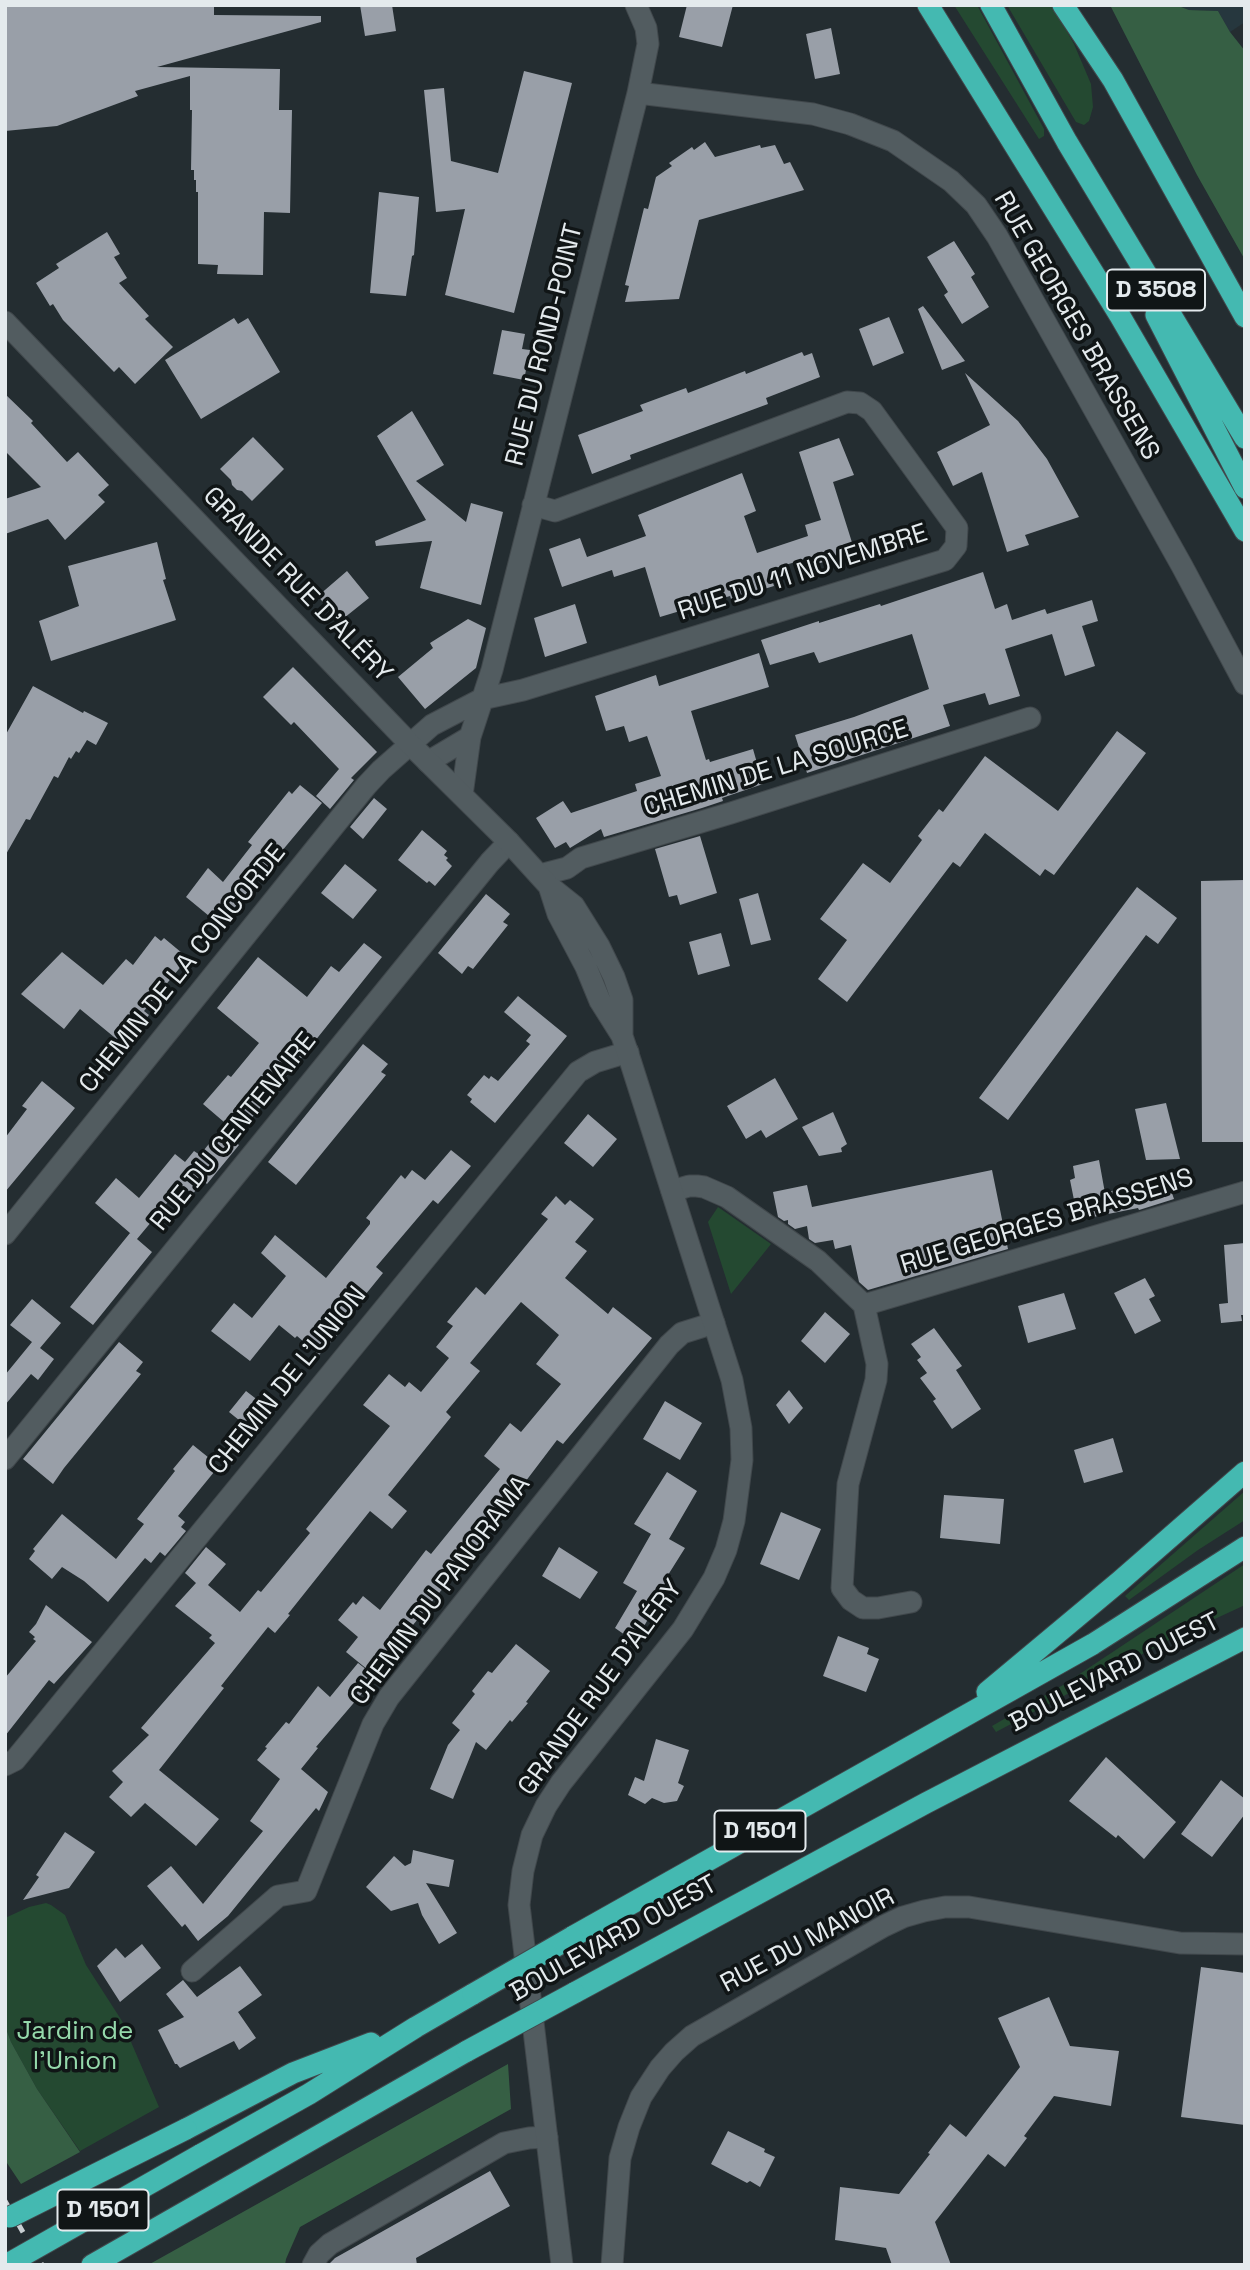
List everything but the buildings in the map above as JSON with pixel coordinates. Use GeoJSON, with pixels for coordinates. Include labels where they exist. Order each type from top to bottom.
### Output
{"type":"FeatureCollection","features":[{"type":"Feature","properties":{"kind":"highway"},"geometry":{"type":"LineString","coordinates":[[928,5],[1120,316],[1245,531]]}},
{"type":"Feature","properties":{"kind":"highway","name":"D 3508"},"geometry":{"type":"LineString","coordinates":[[991,5],[1067,142],[1245,438]]}},
{"type":"Feature","properties":{"kind":"highway","name":"D 3508"},"geometry":{"type":"LineString","coordinates":[[1063,5],[1113,80],[1245,317]]}},
{"type":"Feature","properties":{"kind":"highway"},"geometry":{"type":"LineString","coordinates":[[1081,5],[1113,80]]}},
{"type":"Feature","properties":{"kind":"highway"},"geometry":{"type":"LineString","coordinates":[[1067,142],[1245,488]]}},
{"type":"Feature","properties":{"kind":"highway"},"geometry":{"type":"LineString","coordinates":[[948,1725],[1245,1472]]}},
{"type":"Feature","properties":{"kind":"highway"},"geometry":{"type":"LineString","coordinates":[[948,1725],[1093,1644],[1245,1547]]}},
{"type":"Feature","properties":{"kind":"highway","name":"BOULEVARD OUEST"},"geometry":{"type":"LineString","coordinates":[[92,2265],[467,2051],[926,1803],[1245,1638]]}},
{"type":"Feature","properties":{"kind":"highway","name":"BOULEVARD OUEST"},"geometry":{"type":"LineString","coordinates":[[6,2265],[309,2094],[416,2027],[572,1937],[948,1725]]}},
{"type":"Feature","properties":{"kind":"highway"},"geometry":{"type":"LineString","coordinates":[[5,2219],[293,2073],[416,2027]]}},
{"type":"Feature","properties":{"kind":"street","name":"RUE DU ROND-POINT"},"geometry":{"type":"LineString","coordinates":[[462,795],[470,737],[495,658],[638,93],[648,44],[646,28],[636,5]]}},
{"type":"Feature","properties":{"kind":"street","name":"RUE GEORGES BRASSENS"},"geometry":{"type":"LineString","coordinates":[[638,93],[813,114],[850,124],[893,141],[960,189],[976,205],[997,236],[1245,684]]}},
{"type":"Feature","properties":{"kind":"street","name":"GRANDE RUE D'ALÉRY"},"geometry":{"type":"LineString","coordinates":[[5,322],[545,881],[600,1001],[625,1044],[737,1396],[742,1460],[739,1492],[726,1550],[714,1578],[683,1629],[561,1783],[546,1806],[532,1835],[523,1871],[520,1905],[562,2265]]}},
{"type":"Feature","properties":{"kind":"street","name":"RUE DU 11 NOVEMBRE"},"geometry":{"type":"LineString","coordinates":[[482,699],[523,690],[945,560],[956,546],[957,528],[873,411],[860,403],[847,402],[555,511],[533,505]]}},
{"type":"Feature","properties":{"kind":"street"},"geometry":{"type":"LineString","coordinates":[[410,744],[432,725],[482,699]]}},
{"type":"Feature","properties":{"kind":"street","name":"CHEMIN DE LA SOURCE"},"geometry":{"type":"LineString","coordinates":[[545,881],[581,858],[1030,718]]}},
{"type":"Feature","properties":{"kind":"street"},"geometry":{"type":"LineString","coordinates":[[428,762],[470,737]]}},
{"type":"Feature","properties":{"kind":"street","name":"CHEMIN DE LA CONCORDE"},"geometry":{"type":"LineString","coordinates":[[5,1234],[366,786],[410,744]]}},
{"type":"Feature","properties":{"kind":"street","name":"RUE DU CENTENAIRE"},"geometry":{"type":"LineString","coordinates":[[5,1459],[509,842]]}},
{"type":"Feature","properties":{"kind":"street","name":"CHEMIN DE L'UNION"},"geometry":{"type":"LineString","coordinates":[[5,1765],[15,1760],[578,1072],[625,1044]]}},
{"type":"Feature","properties":{"kind":"street"},"geometry":{"type":"LineString","coordinates":[[672,1191],[697,1186],[727,1197],[818,1261],[864,1306],[877,1364],[876,1380],[848,1484],[842,1588],[851,1600],[863,1608],[911,1602]]}},
{"type":"Feature","properties":{"kind":"street","name":"RUE GEORGES BRASSENS"},"geometry":{"type":"LineString","coordinates":[[864,1306],[1245,1192]]}},
{"type":"Feature","properties":{"kind":"street","name":"CHEMIN DU PANORAMA"},"geometry":{"type":"LineString","coordinates":[[192,1971],[278,1896],[306,1891],[373,1724],[389,1697],[675,1338],[682,1333],[714,1323]]}},
{"type":"Feature","properties":{"kind":"street","name":"RUE DU MANOIR"},"geometry":{"type":"LineString","coordinates":[[612,2265],[620,2158],[641,2097],[660,2068],[692,2036],[884,1926],[924,1911],[945,1907],[969,1907],[1180,1943],[1245,1944]]}},
{"type":"Feature","properties":{"kind":"street"},"geometry":{"type":"LineString","coordinates":[[313,2265],[330,2244],[504,2143],[547,2137]]}},
{"type":"Feature","properties":{"kind":"shaded area"},"geometry":{"type":"Polygon","coordinates":[[[1176,5],[1245,5],[1245,22],[1230,32],[1218,11],[1189,10],[1176,5]]]}},
{"type":"Feature","properties":{"kind":"green space"},"geometry":{"type":"Polygon","coordinates":[[[954,5],[977,5],[1044,129],[1044,136],[1039,139],[954,5]]]}},
{"type":"Feature","properties":{"kind":"green space"},"geometry":{"type":"Polygon","coordinates":[[[1007,5],[1052,5],[1074,44],[1091,84],[1093,107],[1089,121],[1084,125],[1076,122],[1007,5]]]}},
{"type":"Feature","properties":{"kind":"green space"},"geometry":{"type":"Polygon","coordinates":[[[1110,5],[1176,5],[1189,10],[1218,11],[1245,51],[1245,260],[1197,175],[1110,5]]]}},
{"type":"Feature","properties":{"kind":"green space"},"geometry":{"type":"Polygon","coordinates":[[[718,1207],[771,1244],[731,1294],[708,1222],[718,1207]]]}},
{"type":"Feature","properties":{"kind":"green space"},"geometry":{"type":"Polygon","coordinates":[[[1245,1491],[1245,1520],[1129,1600],[1125,1596],[1245,1491]]]}},
{"type":"Feature","properties":{"kind":"green space"},"geometry":{"type":"Polygon","coordinates":[[[1245,1564],[1245,1605],[1165,1642],[996,1732],[992,1726],[1063,1685],[1245,1564]]]}},
{"type":"Feature","properties":{"kind":"green space","name":"Jardin de l'Union"},"geometry":{"type":"Polygon","coordinates":[[[46,1903],[65,1915],[86,1965],[122,2021],[159,2107],[80,2151],[37,2089],[5,2026],[5,1918],[46,1903]]]}},
{"type":"Feature","properties":{"kind":"green space"},"geometry":{"type":"Polygon","coordinates":[[[5,2026],[37,2089],[80,2152],[21,2184],[5,2160],[5,2026]]]}},
{"type":"Feature","properties":{"kind":"green space"},"geometry":{"type":"Polygon","coordinates":[[[508,2064],[511,2109],[300,2227],[285,2265],[148,2265],[508,2064]]]}},
{"type":"Feature","properties":{"kind":"railway"},"geometry":{"type":"LineString","coordinates":[[5,2201],[42,2265]]}}]}
